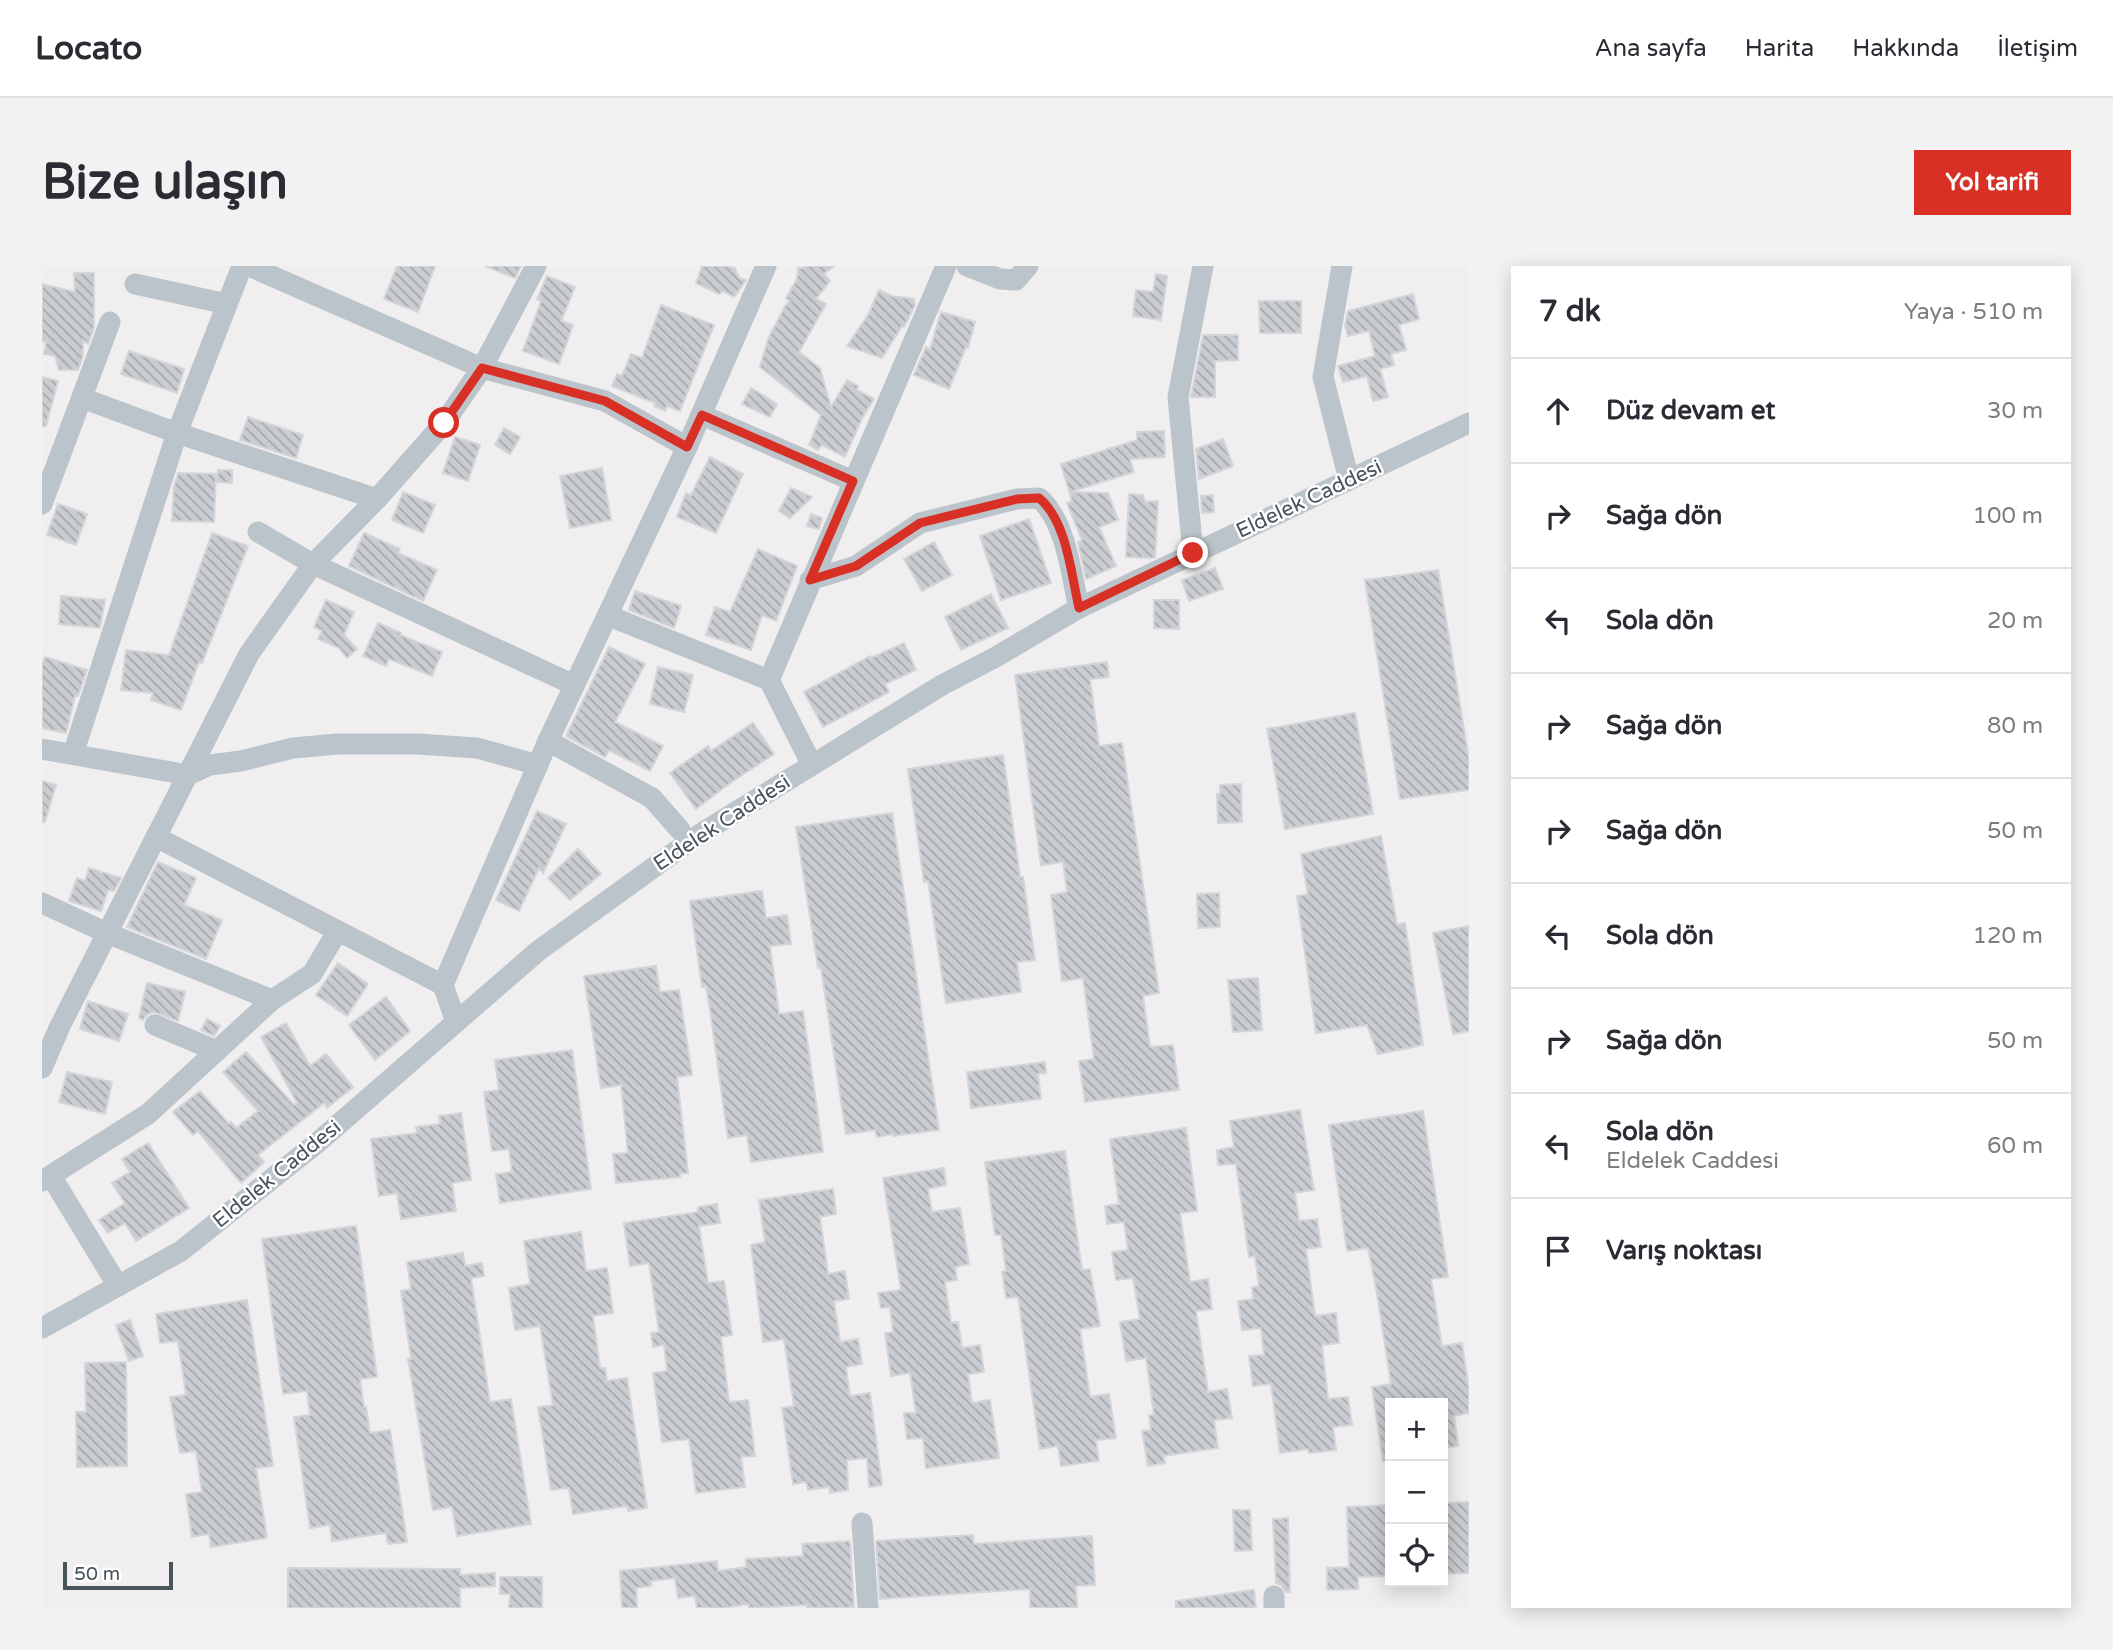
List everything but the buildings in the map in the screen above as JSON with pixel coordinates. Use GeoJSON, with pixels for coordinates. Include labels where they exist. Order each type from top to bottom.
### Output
{"type":"FeatureCollection","features":[{"type":"Feature","properties":{"kind":"street"},"geometry":{"type":"LineString","coordinates":[[74,754],[177,433],[242,266]]}},
{"type":"Feature","properties":{"kind":"street"},"geometry":{"type":"LineString","coordinates":[[249,266],[482,368],[605,401],[687,447]]}},
{"type":"Feature","properties":{"kind":"street"},"geometry":{"type":"LineString","coordinates":[[42,1068],[60,1026],[249,654],[313,564],[377,499],[444,423],[482,368],[536,266]]}},
{"type":"Feature","properties":{"kind":"street"},"geometry":{"type":"LineString","coordinates":[[456,1022],[443,985],[573,685],[609,616],[702,415],[766,266]]}},
{"type":"Feature","properties":{"kind":"street"},"geometry":{"type":"LineString","coordinates":[[769,680],[946,266]]}},
{"type":"Feature","properties":{"kind":"street"},"geometry":{"type":"LineString","coordinates":[[967,266],[1000,279],[1016,280],[1028,266]]}},
{"type":"Feature","properties":{"kind":"street"},"geometry":{"type":"LineString","coordinates":[[1193,553],[1178,397],[1203,266]]}},
{"type":"Feature","properties":{"kind":"street"},"geometry":{"type":"LineString","coordinates":[[1342,266],[1323,377],[1349,480]]}},
{"type":"Feature","properties":{"kind":"street"},"geometry":{"type":"LineString","coordinates":[[135,284],[227,304]]}},
{"type":"Feature","properties":{"kind":"street"},"geometry":{"type":"LineString","coordinates":[[42,504],[110,322]]}},
{"type":"Feature","properties":{"kind":"street"},"geometry":{"type":"LineString","coordinates":[[82,398],[177,433],[377,499]]}},
{"type":"Feature","properties":{"kind":"street"},"geometry":{"type":"LineString","coordinates":[[702,415],[853,481]]}},
{"type":"Feature","properties":{"kind":"street","name":"Eldelek Caddesi"},"geometry":{"type":"LineString","coordinates":[[42,1328],[181,1251],[317,1143],[538,951],[697,836],[942,685],[1079,608],[1469,423]]}},
{"type":"Feature","properties":{"kind":"street"},"geometry":{"type":"LineString","coordinates":[[810,580],[856,566],[920,523],[1017,499],[1039,498],[1049,506],[1059,526],[1079,608]]}},
{"type":"Feature","properties":{"kind":"street"},"geometry":{"type":"LineString","coordinates":[[258,532],[313,564],[573,685]]}},
{"type":"Feature","properties":{"kind":"street"},"geometry":{"type":"LineString","coordinates":[[609,616],[769,680],[812,765]]}},
{"type":"Feature","properties":{"kind":"street"},"geometry":{"type":"LineString","coordinates":[[548,741],[652,798],[680,830]]}},
{"type":"Feature","properties":{"kind":"street"},"geometry":{"type":"LineString","coordinates":[[44,748],[187,775],[210,765],[241,761],[292,748],[337,744],[417,744],[477,748],[538,765]]}},
{"type":"Feature","properties":{"kind":"street"},"geometry":{"type":"LineString","coordinates":[[156,838],[443,985]]}},
{"type":"Feature","properties":{"kind":"street"},"geometry":{"type":"LineString","coordinates":[[42,903],[107,933],[272,1000]]}},
{"type":"Feature","properties":{"kind":"street"},"geometry":{"type":"LineString","coordinates":[[118,1286],[46,1179],[148,1114],[272,1000],[312,974],[337,932]]}},
{"type":"Feature","properties":{"kind":"street"},"geometry":{"type":"LineString","coordinates":[[155,1025],[217,1051]]}},
{"type":"Feature","properties":{"kind":"street"},"geometry":{"type":"LineString","coordinates":[[862,1523],[868,1608]]}},
{"type":"Feature","properties":{"kind":"route"},"geometry":{"type":"LineString","coordinates":[[444,423],[482,368],[605,401],[687,447],[702,415],[853,481],[810,580],[856,566],[920,523],[1017,499],[1039,498],[1049,506],[1059,526],[1079,608],[1193,553]]}}]}
